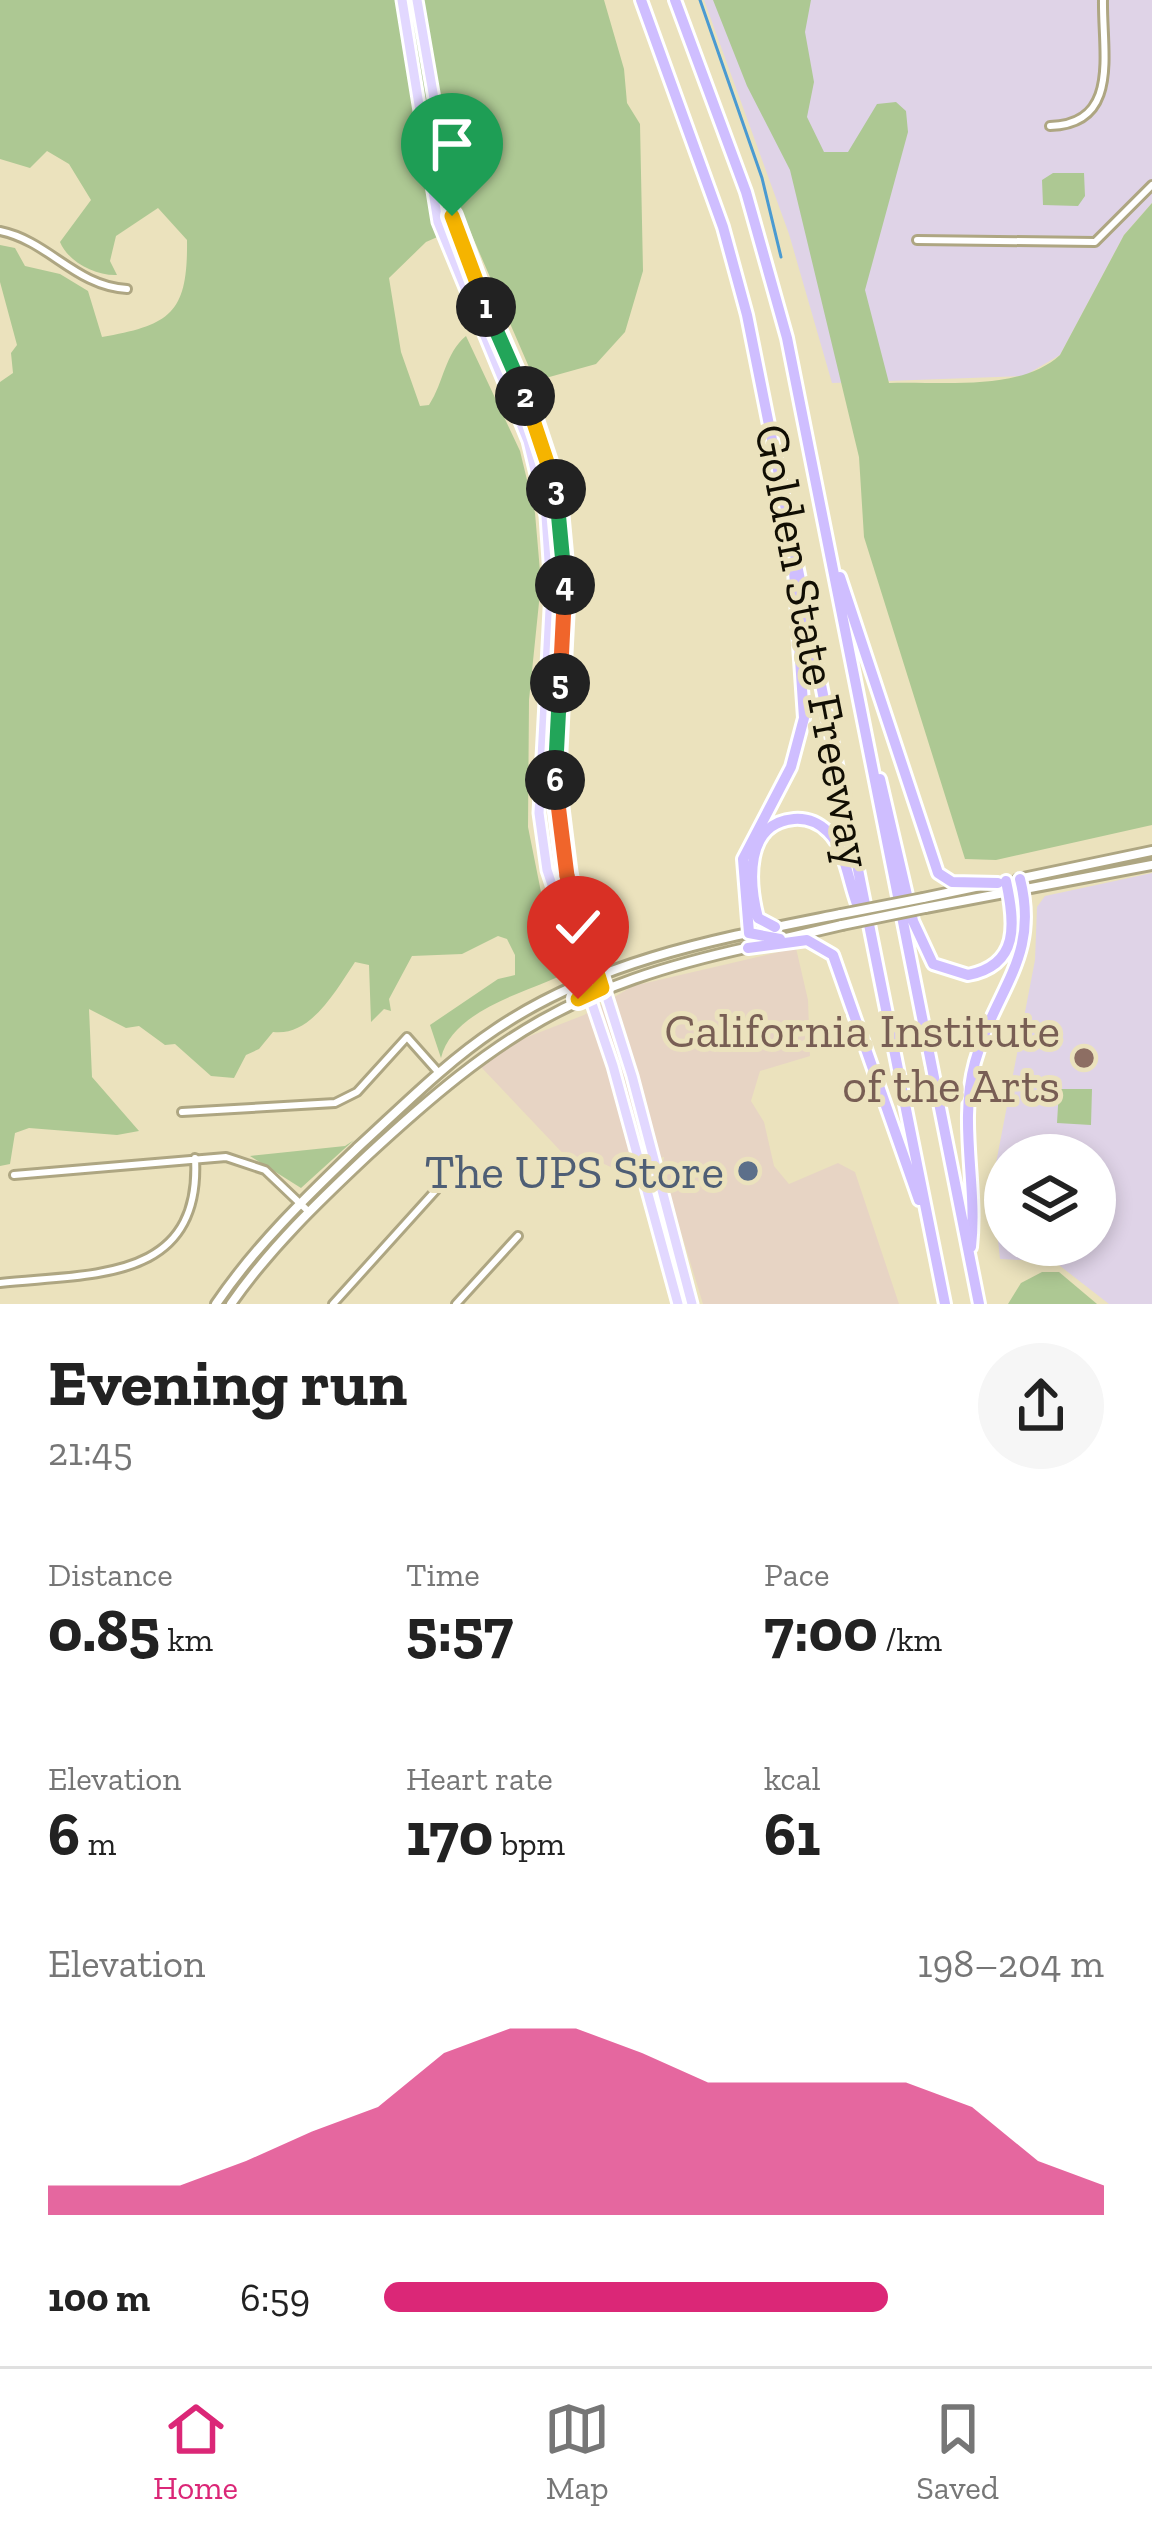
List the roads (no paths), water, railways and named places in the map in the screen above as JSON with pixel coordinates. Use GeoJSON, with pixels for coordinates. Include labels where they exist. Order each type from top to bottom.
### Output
{"type":"FeatureCollection","features":[{"type":"Feature","properties":{"kind":"highway","name":"Golden State Freeway"},"geometry":{"type":"LineString","coordinates":[[640,0],[733,262],[794,543],[945,1304]]}},
{"type":"Feature","properties":{"kind":"highway","name":"Golden State Freeway"},"geometry":{"type":"LineString","coordinates":[[675,0],[766,256],[979,1304]]}},
{"type":"Feature","properties":{"kind":"highway"},"geometry":{"type":"LineString","coordinates":[[826,536],[938,873],[952,882],[1011,885]]}},
{"type":"Feature","properties":{"kind":"highway"},"geometry":{"type":"LineString","coordinates":[[777,933],[749,933],[743,859],[791,767],[804,718],[794,543]]}},
{"type":"Feature","properties":{"kind":"highway"},"geometry":{"type":"LineString","coordinates":[[866,742],[892,812],[913,921],[933,964],[968,976],[1001,959],[1014,933],[1011,885]]}},
{"type":"Feature","properties":{"kind":"highway"},"geometry":{"type":"LineString","coordinates":[[777,933],[758,918],[752,864],[771,828],[800,819],[815,823],[834,839],[853,900],[869,928]]}},
{"type":"Feature","properties":{"kind":"highway"},"geometry":{"type":"LineString","coordinates":[[970,1256],[974,1216],[967,1102],[991,1012],[1028,939],[1011,885]]}},
{"type":"Feature","properties":{"kind":"highway"},"geometry":{"type":"LineString","coordinates":[[748,948],[807,940],[833,955],[930,1228]]}},
{"type":"Feature","properties":{"kind":"main road"},"geometry":{"type":"LineString","coordinates":[[402,0],[438,222],[519,417],[542,491],[551,591],[538,813],[547,870],[623,1098],[678,1304]]}},
{"type":"Feature","properties":{"kind":"main road"},"geometry":{"type":"LineString","coordinates":[[417,0],[452,216],[534,417],[556,488],[565,583],[556,808],[571,893],[632,1076],[648,1153],[692,1304]]}},
{"type":"Feature","properties":{"kind":"main road"},"geometry":{"type":"LineString","coordinates":[[231,1304],[308,1211],[464,1068],[510,1036],[588,994],[748,948],[777,933],[1152,851]]}},
{"type":"Feature","properties":{"kind":"main road"},"geometry":{"type":"LineString","coordinates":[[1011,885],[1152,865]]}},
{"type":"Feature","properties":{"kind":"main road"},"geometry":{"type":"LineString","coordinates":[[216,1304],[300,1202],[439,1073],[507,1022],[584,981],[680,948],[749,933]]}},
{"type":"Feature","properties":{"kind":"street"},"geometry":{"type":"LineString","coordinates":[[1050,126],[1088,116],[1101,101],[1102,0]]}},
{"type":"Feature","properties":{"kind":"street"},"geometry":{"type":"LineString","coordinates":[[917,240],[1095,242],[1152,185]]}},
{"type":"Feature","properties":{"kind":"street"},"geometry":{"type":"LineString","coordinates":[[0,231],[33,243],[92,284],[127,290]]}},
{"type":"Feature","properties":{"kind":"street"},"geometry":{"type":"LineString","coordinates":[[182,1112],[334,1103],[357,1092],[407,1037],[439,1073]]}},
{"type":"Feature","properties":{"kind":"street"},"geometry":{"type":"LineString","coordinates":[[14,1175],[226,1157],[254,1165],[308,1211]]}},
{"type":"Feature","properties":{"kind":"street"},"geometry":{"type":"LineString","coordinates":[[0,1283],[123,1270],[151,1260],[186,1214],[195,1158]]}},
{"type":"Feature","properties":{"kind":"street"},"geometry":{"type":"LineString","coordinates":[[333,1304],[436,1190]]}},
{"type":"Feature","properties":{"kind":"street"},"geometry":{"type":"LineString","coordinates":[[456,1304],[518,1236]]}},
{"type":"Feature","properties":{"kind":"waterway"},"geometry":{"type":"LineString","coordinates":[[700,0],[762,178],[781,257]]}},
{"type":"Feature","properties":{"kind":"place","name":"California Institute of the Arts"},"geometry":{"type":"Point","coordinates":[1084,1058]}},
{"type":"Feature","properties":{"kind":"place","name":"The UPS Store"},"geometry":{"type":"Point","coordinates":[748,1171]}}]}
